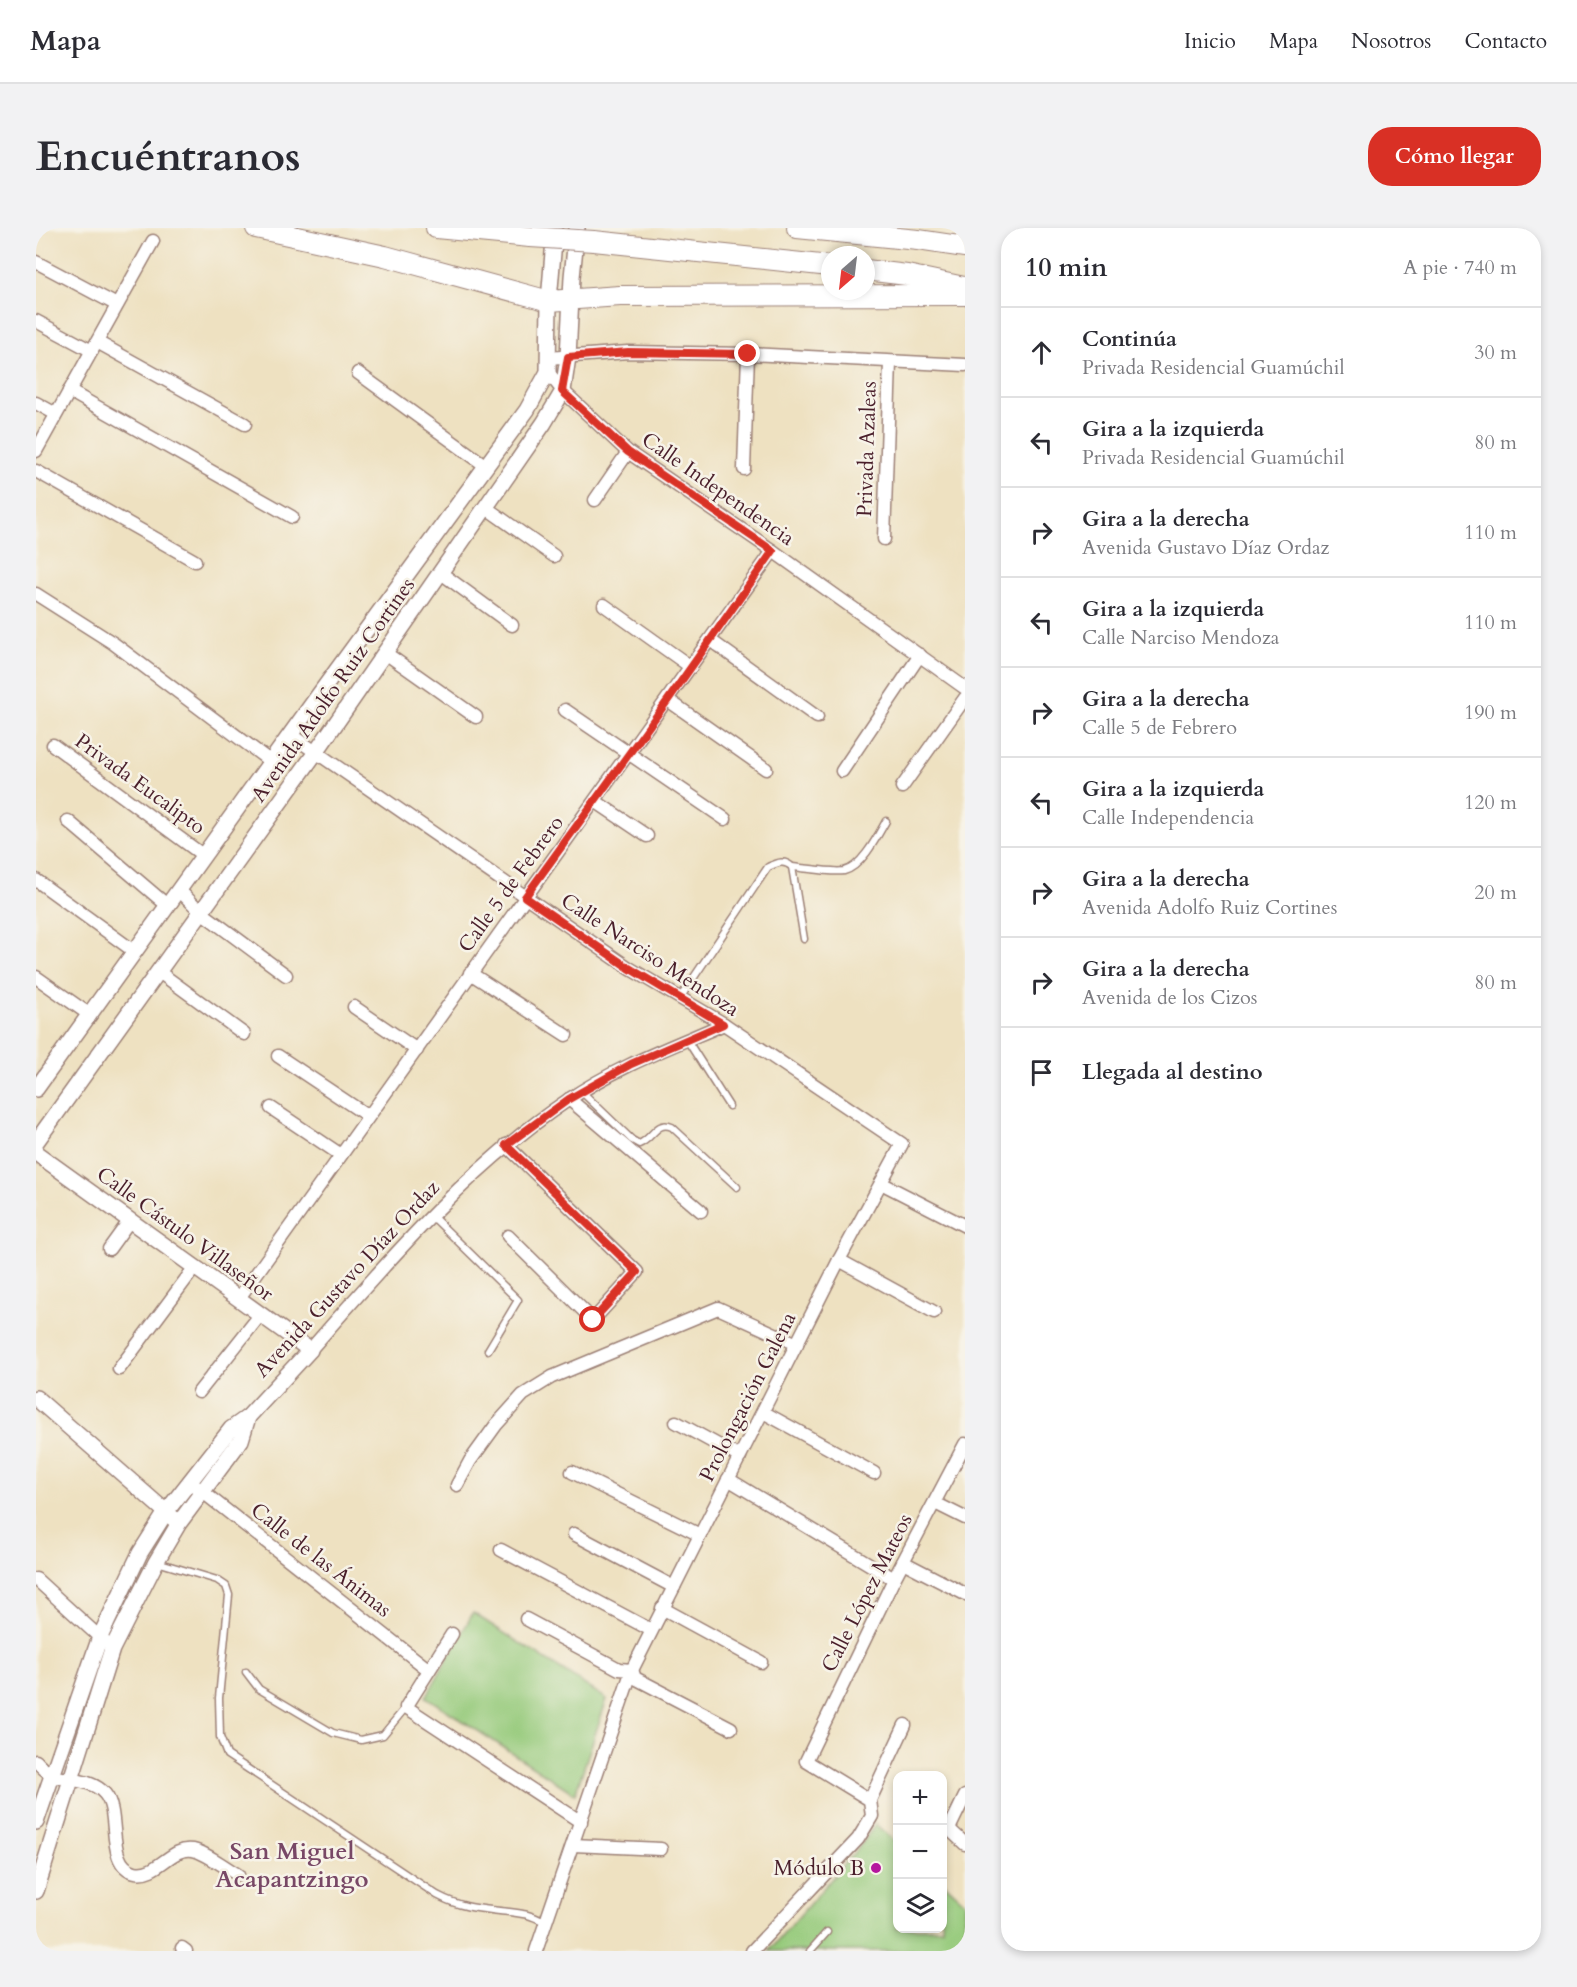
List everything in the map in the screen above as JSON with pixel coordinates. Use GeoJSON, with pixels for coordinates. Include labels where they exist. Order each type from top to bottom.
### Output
{"type":"FeatureCollection","features":[{"type":"Feature","properties":{"kind":"highway"},"geometry":{"type":"LineString","coordinates":[[256,228],[385,256],[549,301],[620,296],[965,295]]}},
{"type":"Feature","properties":{"kind":"highway"},"geometry":{"type":"LineString","coordinates":[[436,228],[594,241],[821,265]]}},
{"type":"Feature","properties":{"kind":"highway"},"geometry":{"type":"LineString","coordinates":[[797,228],[965,247]]}},
{"type":"Feature","properties":{"kind":"highway"},"geometry":{"type":"LineString","coordinates":[[875,271],[965,287]]}},
{"type":"Feature","properties":{"kind":"street","name":"Avenida Adolfo Ruiz Cortines"},"geometry":{"type":"LineString","coordinates":[[36,1089],[527,410],[548,365],[549,301],[555,228]]}},
{"type":"Feature","properties":{"kind":"street","name":"Avenida Adolfo Ruiz Cortines"},"geometry":{"type":"LineString","coordinates":[[36,1142],[316,752],[544,423],[562,391],[568,357],[576,228]]}},
{"type":"Feature","properties":{"kind":"street"},"geometry":{"type":"LineString","coordinates":[[36,451],[153,241]]}},
{"type":"Feature","properties":{"kind":"street"},"geometry":{"type":"LineString","coordinates":[[36,262],[117,305]]}},
{"type":"Feature","properties":{"kind":"street"},"geometry":{"type":"LineString","coordinates":[[36,321],[94,347],[245,424]]}},
{"type":"Feature","properties":{"kind":"street"},"geometry":{"type":"LineString","coordinates":[[548,365],[568,357],[628,352],[748,354],[965,364]]}},
{"type":"Feature","properties":{"kind":"street"},"geometry":{"type":"LineString","coordinates":[[744,469],[748,354]]}},
{"type":"Feature","properties":{"kind":"street","name":"Privada Azaleas"},"geometry":{"type":"LineString","coordinates":[[884,539],[890,362]]}},
{"type":"Feature","properties":{"kind":"street","name":"Calle Independencia"},"geometry":{"type":"LineString","coordinates":[[548,365],[562,391],[628,452],[773,551],[965,688]]}},
{"type":"Feature","properties":{"kind":"street"},"geometry":{"type":"LineString","coordinates":[[358,373],[486,465]]}},
{"type":"Feature","properties":{"kind":"street"},"geometry":{"type":"LineString","coordinates":[[69,391],[292,517]]}},
{"type":"Feature","properties":{"kind":"street"},"geometry":{"type":"LineString","coordinates":[[36,403],[56,414]]}},
{"type":"Feature","properties":{"kind":"street"},"geometry":{"type":"LineString","coordinates":[[527,410],[544,423]]}},
{"type":"Feature","properties":{"kind":"street"},"geometry":{"type":"LineString","coordinates":[[595,500],[628,452]]}},
{"type":"Feature","properties":{"kind":"street"},"geometry":{"type":"LineString","coordinates":[[36,471],[195,561]]}},
{"type":"Feature","properties":{"kind":"street"},"geometry":{"type":"LineString","coordinates":[[485,507],[554,556]]}},
{"type":"Feature","properties":{"kind":"street","name":"Calle 5 de Febrero"},"geometry":{"type":"LineString","coordinates":[[239,1298],[773,551]]}},
{"type":"Feature","properties":{"kind":"street"},"geometry":{"type":"LineString","coordinates":[[441,573],[512,625]]}},
{"type":"Feature","properties":{"kind":"street"},"geometry":{"type":"LineString","coordinates":[[36,594],[113,643],[271,762]]}},
{"type":"Feature","properties":{"kind":"street"},"geometry":{"type":"LineString","coordinates":[[604,605],[691,667]]}},
{"type":"Feature","properties":{"kind":"street"},"geometry":{"type":"LineString","coordinates":[[710,640],[817,717]]}},
{"type":"Feature","properties":{"kind":"street"},"geometry":{"type":"LineString","coordinates":[[384,652],[476,717]]}},
{"type":"Feature","properties":{"kind":"street"},"geometry":{"type":"LineString","coordinates":[[842,771],[920,655]]}},
{"type":"Feature","properties":{"kind":"street"},"geometry":{"type":"LineString","coordinates":[[336,672],[358,689]]}},
{"type":"Feature","properties":{"kind":"street"},"geometry":{"type":"LineString","coordinates":[[902,787],[965,698]]}},
{"type":"Feature","properties":{"kind":"street"},"geometry":{"type":"LineString","coordinates":[[668,700],[766,769]]}},
{"type":"Feature","properties":{"kind":"street"},"geometry":{"type":"LineString","coordinates":[[565,710],[724,819]]}},
{"type":"Feature","properties":{"kind":"street","name":"Calle Narciso Mendoza"},"geometry":{"type":"LineString","coordinates":[[291,735],[629,968],[723,1024],[902,1144]]}},
{"type":"Feature","properties":{"kind":"street","name":"Privada Eucalipto"},"geometry":{"type":"LineString","coordinates":[[53,745],[204,856]]}},
{"type":"Feature","properties":{"kind":"street"},"geometry":{"type":"LineString","coordinates":[[595,801],[647,836]]}},
{"type":"Feature","properties":{"kind":"street"},"geometry":{"type":"LineString","coordinates":[[68,821],[168,906]]}},
{"type":"Feature","properties":{"kind":"street"},"geometry":{"type":"LineString","coordinates":[[36,880],[135,952]]}},
{"type":"Feature","properties":{"kind":"street"},"geometry":{"type":"LineString","coordinates":[[179,890],[201,912],[286,975]]}},
{"type":"Feature","properties":{"kind":"street"},"geometry":{"type":"LineString","coordinates":[[159,972],[244,1034]]}},
{"type":"Feature","properties":{"kind":"street"},"geometry":{"type":"LineString","coordinates":[[470,973],[566,1035]]}},
{"type":"Feature","properties":{"kind":"street"},"geometry":{"type":"LineString","coordinates":[[36,977],[90,1015]]}},
{"type":"Feature","properties":{"kind":"street"},"geometry":{"type":"LineString","coordinates":[[354,1007],[417,1050]]}},
{"type":"Feature","properties":{"kind":"street","name":"Avenida Gustavo Díaz Ordaz"},"geometry":{"type":"LineString","coordinates":[[36,1822],[100,1637],[140,1553],[166,1512],[231,1430],[248,1417],[409,1238],[506,1145],[569,1099],[631,1064],[723,1024]]}},
{"type":"Feature","properties":{"kind":"street"},"geometry":{"type":"LineString","coordinates":[[278,1056],[368,1116]]}},
{"type":"Feature","properties":{"kind":"street"},"geometry":{"type":"LineString","coordinates":[[569,1099],[701,1211]]}},
{"type":"Feature","properties":{"kind":"street"},"geometry":{"type":"LineString","coordinates":[[271,1108],[341,1155]]}},
{"type":"Feature","properties":{"kind":"street","name":"Prolongación Galena"},"geometry":{"type":"LineString","coordinates":[[536,1951],[632,1670],[798,1344],[838,1260],[902,1144]]}},
{"type":"Feature","properties":{"kind":"street"},"geometry":{"type":"LineString","coordinates":[[506,1145],[637,1272],[593,1320],[508,1236]]}},
{"type":"Feature","properties":{"kind":"street","name":"Calle Cástulo Villaseñor"},"geometry":{"type":"LineString","coordinates":[[36,1153],[310,1350]]}},
{"type":"Feature","properties":{"kind":"street"},"geometry":{"type":"LineString","coordinates":[[881,1183],[965,1226]]}},
{"type":"Feature","properties":{"kind":"street"},"geometry":{"type":"LineString","coordinates":[[109,1249],[130,1220]]}},
{"type":"Feature","properties":{"kind":"street"},"geometry":{"type":"LineString","coordinates":[[838,1260],[934,1312]]}},
{"type":"Feature","properties":{"kind":"street"},"geometry":{"type":"LineString","coordinates":[[119,1370],[195,1267]]}},
{"type":"Feature","properties":{"kind":"street"},"geometry":{"type":"LineString","coordinates":[[457,1485],[470,1461],[496,1425],[523,1395],[552,1377],[718,1308],[798,1344]]}},
{"type":"Feature","properties":{"kind":"street"},"geometry":{"type":"LineString","coordinates":[[199,1392],[261,1314]]}},
{"type":"Feature","properties":{"kind":"street"},"geometry":{"type":"LineString","coordinates":[[36,1398],[179,1523]]}},
{"type":"Feature","properties":{"kind":"street"},"geometry":{"type":"LineString","coordinates":[[763,1412],[874,1473]]}},
{"type":"Feature","properties":{"kind":"street","name":"Avenida Gustavo Díaz Ordaz"},"geometry":{"type":"LineString","coordinates":[[36,1891],[112,1649],[156,1562],[179,1523],[241,1440],[248,1417]]}},
{"type":"Feature","properties":{"kind":"street"},"geometry":{"type":"LineString","coordinates":[[676,1422],[740,1456]]}},
{"type":"Feature","properties":{"kind":"street","name":"Calle López Mateos"},"geometry":{"type":"LineString","coordinates":[[870,1800],[806,1761],[894,1579],[965,1444]]}},
{"type":"Feature","properties":{"kind":"street"},"geometry":{"type":"LineString","coordinates":[[572,1472],[700,1535]]}},
{"type":"Feature","properties":{"kind":"street"},"geometry":{"type":"LineString","coordinates":[[728,1479],[894,1579]]}},
{"type":"Feature","properties":{"kind":"street","name":"Calle de las Ánimas"},"geometry":{"type":"LineString","coordinates":[[189,1481],[429,1670]]}},
{"type":"Feature","properties":{"kind":"street"},"geometry":{"type":"LineString","coordinates":[[935,1503],[965,1518]]}},
{"type":"Feature","properties":{"kind":"street"},"geometry":{"type":"LineString","coordinates":[[574,1534],[674,1587]]}},
{"type":"Feature","properties":{"kind":"street"},"geometry":{"type":"LineString","coordinates":[[501,1550],[651,1630]]}},
{"type":"Feature","properties":{"kind":"street"},"geometry":{"type":"LineString","coordinates":[[903,1562],[965,1593]]}},
{"type":"Feature","properties":{"kind":"street"},"geometry":{"type":"LineString","coordinates":[[36,1579],[112,1649]]}},
{"type":"Feature","properties":{"kind":"street"},"geometry":{"type":"LineString","coordinates":[[662,1608],[761,1662]]}},
{"type":"Feature","properties":{"kind":"street"},"geometry":{"type":"LineString","coordinates":[[526,1619],[619,1669],[632,1670],[635,1678],[731,1728]]}},
{"type":"Feature","properties":{"kind":"street"},"geometry":{"type":"LineString","coordinates":[[452,1634],[406,1707],[581,1822]]}},
{"type":"Feature","properties":{"kind":"street"},"geometry":{"type":"LineString","coordinates":[[752,1951],[858,1839],[872,1816],[870,1800],[905,1725]]}},
{"type":"Feature","properties":{"kind":"street"},"geometry":{"type":"LineString","coordinates":[[36,1761],[51,1775],[91,1784],[105,1795],[111,1810],[117,1856],[133,1872],[146,1873],[182,1850],[195,1850],[238,1875]]}},
{"type":"Feature","properties":{"kind":"street"},"geometry":{"type":"LineString","coordinates":[[965,1796],[949,1829],[965,1844]]}},
{"type":"Feature","properties":{"kind":"street"},"geometry":{"type":"LineString","coordinates":[[573,1845],[661,1850]]}},
{"type":"Feature","properties":{"kind":"lane"},"geometry":{"type":"LineString","coordinates":[[792,867],[844,870],[854,866],[866,853],[886,821]]}},
{"type":"Feature","properties":{"kind":"lane"},"geometry":{"type":"LineString","coordinates":[[680,998],[768,867],[781,862],[788,863],[792,867],[804,939]]}},
{"type":"Feature","properties":{"kind":"lane"},"geometry":{"type":"LineString","coordinates":[[687,1040],[729,1106]]}},
{"type":"Feature","properties":{"kind":"lane"},"geometry":{"type":"LineString","coordinates":[[582,1092],[639,1144],[645,1142],[659,1125],[666,1124],[672,1127],[737,1187]]}},
{"type":"Feature","properties":{"kind":"lane"},"geometry":{"type":"LineString","coordinates":[[432,1216],[518,1300],[488,1350]]}},
{"type":"Feature","properties":{"kind":"lane"},"geometry":{"type":"LineString","coordinates":[[156,1562],[217,1580],[226,1586],[229,1595],[219,1698],[220,1737],[227,1755],[436,1895],[453,1904],[474,1910],[525,1914],[546,1922]]}},
{"type":"Feature","properties":{"kind":"lane"},"geometry":{"type":"LineString","coordinates":[[246,1672],[259,1689],[333,1733],[361,1740],[383,1735],[406,1707]]}},
{"type":"Feature","properties":{"kind":"lane"},"geometry":{"type":"LineString","coordinates":[[810,1951],[827,1932]]}},
{"type":"Feature","properties":{"kind":"green space"},"geometry":{"type":"Polygon","coordinates":[[[473,1613],[607,1699],[575,1794],[426,1697],[473,1613]]]}},
{"type":"Feature","properties":{"kind":"green space"},"geometry":{"type":"Polygon","coordinates":[[[875,1824],[893,1840],[893,1933],[947,1933],[947,1886],[965,1902],[965,1951],[769,1951],[864,1841],[875,1824]]]}},
{"type":"Feature","properties":{"kind":"place","name":"Módulo B"},"geometry":{"type":"Point","coordinates":[876,1868]}},
{"type":"Feature","properties":{"kind":"district","name":"San Miguel Acapantzingo"},"geometry":{"type":"Point","coordinates":[292,1865]}},
{"type":"Feature","properties":{"kind":"route"},"geometry":{"type":"LineString","coordinates":[[593,1320],[637,1272],[506,1145],[569,1099],[631,1064],[723,1024],[629,968],[525,897],[773,551],[628,452],[562,391],[568,357],[628,352],[748,354]]}}]}
